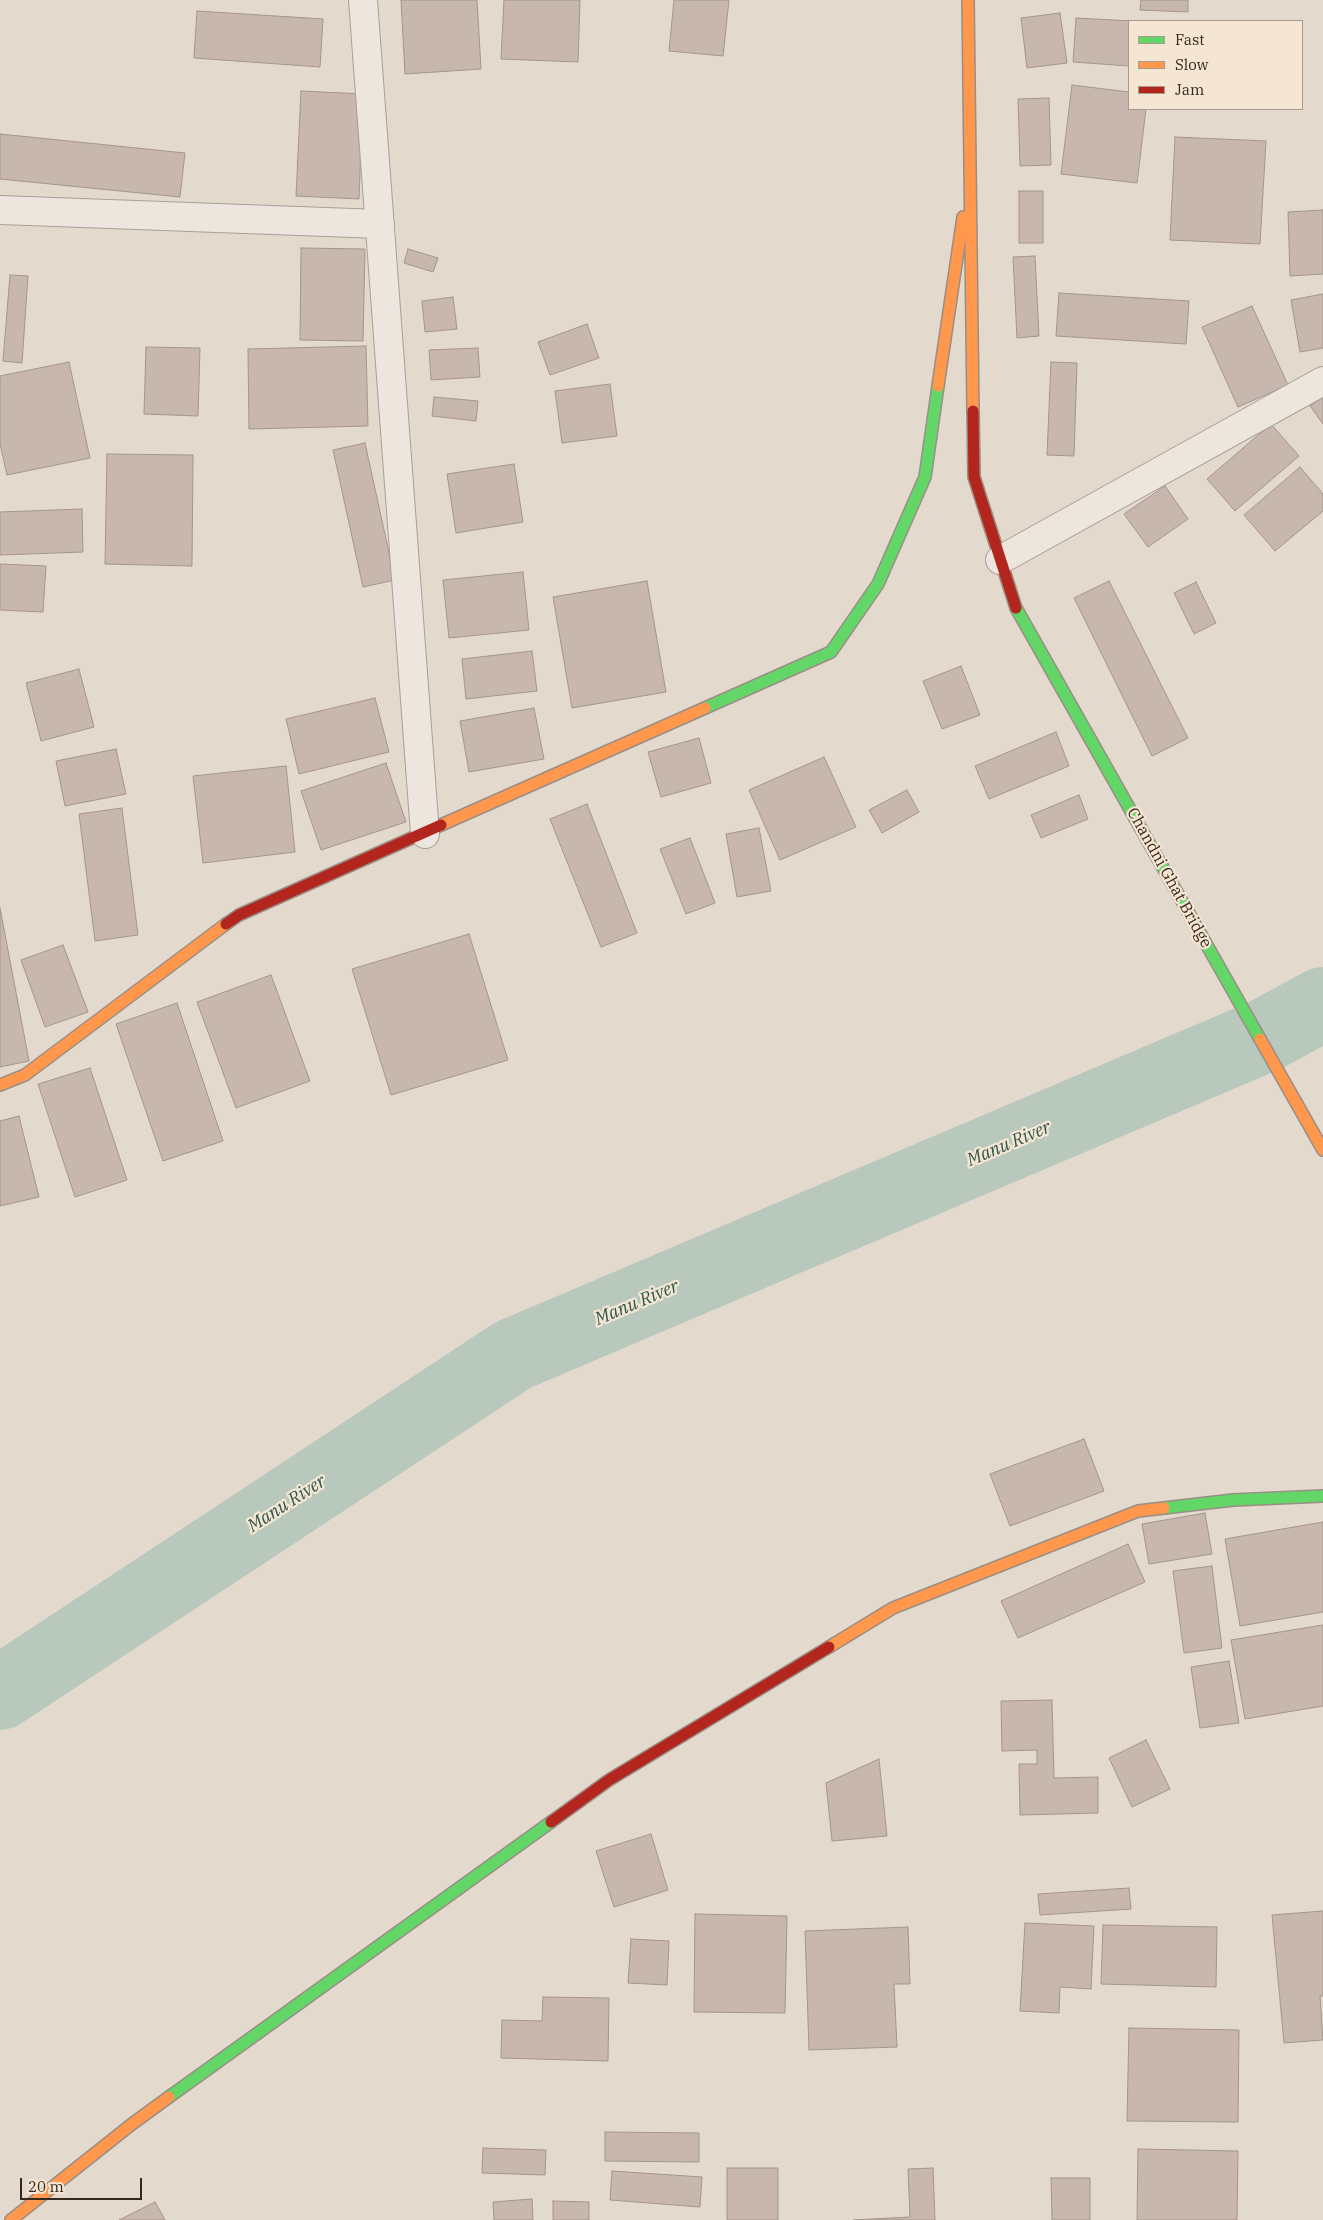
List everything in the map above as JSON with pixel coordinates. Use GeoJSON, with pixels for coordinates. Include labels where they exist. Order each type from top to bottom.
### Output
{"type":"FeatureCollection","features":[{"type":"Feature","properties":{"kind":"main road"},"geometry":{"type":"LineString","coordinates":[[0,1085],[25,1075],[239,915],[831,652],[878,584],[925,477],[970,171],[968,0]]}},
{"type":"Feature","properties":{"kind":"main road","name":"Chandni Ghat Bridge"},"geometry":{"type":"LineString","coordinates":[[970,171],[974,477],[1014,605],[1323,1150]]}},
{"type":"Feature","properties":{"kind":"main road"},"geometry":{"type":"LineString","coordinates":[[11,2220],[132,2124],[609,1780],[894,1608],[1138,1511],[1232,1500],[1323,1496]]}},
{"type":"Feature","properties":{"kind":"street"},"geometry":{"type":"LineString","coordinates":[[364,0],[425,834]]}},
{"type":"Feature","properties":{"kind":"street"},"geometry":{"type":"LineString","coordinates":[[0,210],[380,224]]}},
{"type":"Feature","properties":{"kind":"street"},"geometry":{"type":"LineString","coordinates":[[1000,560],[1323,380]]}},
{"type":"Feature","properties":{"kind":"building"},"geometry":{"type":"Polygon","coordinates":[[[401,0],[477,0],[481,69],[405,74],[401,0]]]}},
{"type":"Feature","properties":{"kind":"building"},"geometry":{"type":"Polygon","coordinates":[[[504,0],[580,0],[578,62],[501,59],[504,0]]]}},
{"type":"Feature","properties":{"kind":"building"},"geometry":{"type":"Polygon","coordinates":[[[674,0],[729,0],[723,56],[669,51],[674,0]]]}},
{"type":"Feature","properties":{"kind":"building"},"geometry":{"type":"Polygon","coordinates":[[[1141,0],[1188,0],[1188,12],[1140,10],[1141,0]]]}},
{"type":"Feature","properties":{"kind":"building"},"geometry":{"type":"Polygon","coordinates":[[[197,11],[323,19],[320,67],[194,58],[197,11]]]}},
{"type":"Feature","properties":{"kind":"building"},"geometry":{"type":"Polygon","coordinates":[[[1060,13],[1067,63],[1027,68],[1021,18],[1060,13]]]}},
{"type":"Feature","properties":{"kind":"building"},"geometry":{"type":"Polygon","coordinates":[[[1076,18],[1128,21],[1128,66],[1073,62],[1076,18]]]}},
{"type":"Feature","properties":{"kind":"building"},"geometry":{"type":"Polygon","coordinates":[[[1072,85],[1128,92],[1128,110],[1146,110],[1137,183],[1061,174],[1072,85]]]}},
{"type":"Feature","properties":{"kind":"building"},"geometry":{"type":"Polygon","coordinates":[[[301,91],[363,94],[359,199],[296,196],[301,91]]]}},
{"type":"Feature","properties":{"kind":"building"},"geometry":{"type":"Polygon","coordinates":[[[1049,98],[1051,165],[1020,166],[1018,99],[1049,98]]]}},
{"type":"Feature","properties":{"kind":"building"},"geometry":{"type":"Polygon","coordinates":[[[0,134],[185,153],[180,197],[0,179],[0,134]]]}},
{"type":"Feature","properties":{"kind":"building"},"geometry":{"type":"Polygon","coordinates":[[[1175,137],[1266,141],[1260,244],[1170,240],[1175,137]]]}},
{"type":"Feature","properties":{"kind":"building"},"geometry":{"type":"Polygon","coordinates":[[[1019,191],[1043,191],[1043,243],[1019,243],[1019,191]]]}},
{"type":"Feature","properties":{"kind":"building"},"geometry":{"type":"Polygon","coordinates":[[[1323,210],[1323,274],[1290,276],[1288,212],[1323,210]]]}},
{"type":"Feature","properties":{"kind":"building"},"geometry":{"type":"Polygon","coordinates":[[[301,248],[365,249],[363,341],[300,340],[301,248]]]}},
{"type":"Feature","properties":{"kind":"building"},"geometry":{"type":"Polygon","coordinates":[[[408,249],[438,258],[433,272],[404,263],[408,249]]]}},
{"type":"Feature","properties":{"kind":"building"},"geometry":{"type":"Polygon","coordinates":[[[1035,256],[1039,336],[1017,338],[1013,257],[1035,256]]]}},
{"type":"Feature","properties":{"kind":"building"},"geometry":{"type":"Polygon","coordinates":[[[10,275],[28,276],[22,363],[3,361],[10,275]]]}},
{"type":"Feature","properties":{"kind":"building"},"geometry":{"type":"Polygon","coordinates":[[[1059,293],[1189,301],[1186,344],[1056,336],[1059,293]]]}},
{"type":"Feature","properties":{"kind":"building"},"geometry":{"type":"Polygon","coordinates":[[[1323,294],[1323,348],[1300,352],[1291,300],[1323,294]]]}},
{"type":"Feature","properties":{"kind":"building"},"geometry":{"type":"Polygon","coordinates":[[[453,297],[457,329],[425,332],[422,301],[453,297]]]}},
{"type":"Feature","properties":{"kind":"building"},"geometry":{"type":"Polygon","coordinates":[[[1252,306],[1288,385],[1238,407],[1202,327],[1252,306]]]}},
{"type":"Feature","properties":{"kind":"building"},"geometry":{"type":"Polygon","coordinates":[[[587,324],[599,358],[550,375],[538,342],[587,324]]]}},
{"type":"Feature","properties":{"kind":"building"},"geometry":{"type":"Polygon","coordinates":[[[366,346],[368,426],[249,429],[248,349],[366,346]]]}},
{"type":"Feature","properties":{"kind":"building"},"geometry":{"type":"Polygon","coordinates":[[[146,347],[200,348],[198,416],[144,414],[146,347]]]}},
{"type":"Feature","properties":{"kind":"building"},"geometry":{"type":"Polygon","coordinates":[[[478,348],[480,377],[431,380],[429,350],[478,348]]]}},
{"type":"Feature","properties":{"kind":"building"},"geometry":{"type":"Polygon","coordinates":[[[69,362],[90,458],[7,475],[0,444],[0,376],[69,362]]]}},
{"type":"Feature","properties":{"kind":"building"},"geometry":{"type":"Polygon","coordinates":[[[1051,362],[1077,363],[1074,456],[1047,455],[1051,362]]]}},
{"type":"Feature","properties":{"kind":"building"},"geometry":{"type":"Polygon","coordinates":[[[610,384],[617,436],[562,443],[555,391],[610,384]]]}},
{"type":"Feature","properties":{"kind":"building"},"geometry":{"type":"Polygon","coordinates":[[[434,397],[478,401],[476,421],[432,416],[434,397]]]}},
{"type":"Feature","properties":{"kind":"building"},"geometry":{"type":"Polygon","coordinates":[[[1323,397],[1323,424],[1310,406],[1323,397]]]}},
{"type":"Feature","properties":{"kind":"building"},"geometry":{"type":"Polygon","coordinates":[[[1271,424],[1299,456],[1235,511],[1207,479],[1271,424]]]}},
{"type":"Feature","properties":{"kind":"building"},"geometry":{"type":"Polygon","coordinates":[[[365,443],[395,580],[363,587],[333,450],[365,443]]]}},
{"type":"Feature","properties":{"kind":"building"},"geometry":{"type":"Polygon","coordinates":[[[107,454],[193,455],[192,566],[105,564],[107,454]]]}},
{"type":"Feature","properties":{"kind":"building"},"geometry":{"type":"Polygon","coordinates":[[[514,464],[523,522],[456,533],[447,474],[514,464]]]}},
{"type":"Feature","properties":{"kind":"building"},"geometry":{"type":"Polygon","coordinates":[[[1300,467],[1323,494],[1323,511],[1275,551],[1244,515],[1300,467]]]}},
{"type":"Feature","properties":{"kind":"building"},"geometry":{"type":"Polygon","coordinates":[[[1165,486],[1188,519],[1148,547],[1124,514],[1165,486]]]}},
{"type":"Feature","properties":{"kind":"building"},"geometry":{"type":"Polygon","coordinates":[[[82,509],[83,552],[0,555],[0,512],[82,509]]]}},
{"type":"Feature","properties":{"kind":"building"},"geometry":{"type":"Polygon","coordinates":[[[0,564],[46,566],[43,612],[0,610],[0,564]]]}},
{"type":"Feature","properties":{"kind":"building"},"geometry":{"type":"Polygon","coordinates":[[[523,572],[529,630],[449,638],[443,580],[523,572]]]}},
{"type":"Feature","properties":{"kind":"building"},"geometry":{"type":"Polygon","coordinates":[[[647,581],[666,692],[572,708],[553,597],[647,581]]]}},
{"type":"Feature","properties":{"kind":"building"},"geometry":{"type":"Polygon","coordinates":[[[1109,581],[1188,738],[1152,756],[1074,598],[1109,581]]]}},
{"type":"Feature","properties":{"kind":"building"},"geometry":{"type":"Polygon","coordinates":[[[1196,582],[1216,623],[1194,634],[1174,593],[1196,582]]]}},
{"type":"Feature","properties":{"kind":"building"},"geometry":{"type":"Polygon","coordinates":[[[532,651],[537,691],[466,699],[462,659],[532,651]]]}},
{"type":"Feature","properties":{"kind":"building"},"geometry":{"type":"Polygon","coordinates":[[[961,666],[980,715],[942,729],[923,681],[961,666]]]}},
{"type":"Feature","properties":{"kind":"building"},"geometry":{"type":"Polygon","coordinates":[[[79,669],[94,727],[41,741],[26,683],[79,669]]]}},
{"type":"Feature","properties":{"kind":"building"},"geometry":{"type":"Polygon","coordinates":[[[375,698],[389,752],[299,774],[286,719],[375,698]]]}},
{"type":"Feature","properties":{"kind":"building"},"geometry":{"type":"Polygon","coordinates":[[[534,708],[544,759],[469,772],[460,721],[534,708]]]}},
{"type":"Feature","properties":{"kind":"building"},"geometry":{"type":"Polygon","coordinates":[[[1056,732],[1069,766],[989,799],[975,766],[1056,732]]]}},
{"type":"Feature","properties":{"kind":"building"},"geometry":{"type":"Polygon","coordinates":[[[699,738],[711,783],[661,797],[648,752],[699,738]]]}},
{"type":"Feature","properties":{"kind":"building"},"geometry":{"type":"Polygon","coordinates":[[[116,749],[126,794],[65,806],[56,761],[116,749]]]}},
{"type":"Feature","properties":{"kind":"building"},"geometry":{"type":"Polygon","coordinates":[[[824,757],[856,827],[780,860],[749,790],[824,757]]]}},
{"type":"Feature","properties":{"kind":"building"},"geometry":{"type":"Polygon","coordinates":[[[386,763],[406,822],[321,850],[301,791],[386,763]]]}},
{"type":"Feature","properties":{"kind":"building"},"geometry":{"type":"Polygon","coordinates":[[[286,766],[295,852],[203,863],[193,776],[286,766]]]}},
{"type":"Feature","properties":{"kind":"building"},"geometry":{"type":"Polygon","coordinates":[[[907,790],[919,812],[882,833],[869,810],[907,790]]]}},
{"type":"Feature","properties":{"kind":"building"},"geometry":{"type":"Polygon","coordinates":[[[1079,795],[1088,819],[1041,838],[1031,815],[1079,795]]]}},
{"type":"Feature","properties":{"kind":"building"},"geometry":{"type":"Polygon","coordinates":[[[587,804],[637,933],[601,947],[550,819],[587,804]]]}},
{"type":"Feature","properties":{"kind":"building"},"geometry":{"type":"Polygon","coordinates":[[[122,808],[138,935],[95,941],[79,814],[122,808]]]}},
{"type":"Feature","properties":{"kind":"building"},"geometry":{"type":"Polygon","coordinates":[[[759,828],[771,891],[737,897],[726,834],[759,828]]]}},
{"type":"Feature","properties":{"kind":"building"},"geometry":{"type":"Polygon","coordinates":[[[690,838],[715,903],[686,914],[660,849],[690,838]]]}},
{"type":"Feature","properties":{"kind":"building"},"geometry":{"type":"Polygon","coordinates":[[[0,908],[29,1061],[0,1067],[0,908]]]}},
{"type":"Feature","properties":{"kind":"building"},"geometry":{"type":"Polygon","coordinates":[[[469,934],[508,1060],[391,1095],[352,969],[469,934]]]}},
{"type":"Feature","properties":{"kind":"building"},"geometry":{"type":"Polygon","coordinates":[[[63,945],[88,1012],[45,1027],[21,960],[63,945]]]}},
{"type":"Feature","properties":{"kind":"building"},"geometry":{"type":"Polygon","coordinates":[[[271,975],[310,1081],[236,1108],[197,1002],[271,975]]]}},
{"type":"Feature","properties":{"kind":"building"},"geometry":{"type":"Polygon","coordinates":[[[177,1003],[223,1141],[163,1161],[116,1024],[177,1003]]]}},
{"type":"Feature","properties":{"kind":"building"},"geometry":{"type":"Polygon","coordinates":[[[90,1068],[127,1180],[75,1197],[38,1084],[90,1068]]]}},
{"type":"Feature","properties":{"kind":"building"},"geometry":{"type":"Polygon","coordinates":[[[19,1116],[39,1197],[0,1206],[0,1121],[19,1116]]]}},
{"type":"Feature","properties":{"kind":"building"},"geometry":{"type":"Polygon","coordinates":[[[1084,1439],[1104,1491],[1010,1526],[990,1474],[1084,1439]]]}},
{"type":"Feature","properties":{"kind":"building"},"geometry":{"type":"Polygon","coordinates":[[[1205,1513],[1212,1554],[1149,1564],[1142,1524],[1205,1513]]]}},
{"type":"Feature","properties":{"kind":"building"},"geometry":{"type":"Polygon","coordinates":[[[1323,1522],[1323,1612],[1240,1626],[1225,1539],[1323,1522]]]}},
{"type":"Feature","properties":{"kind":"building"},"geometry":{"type":"Polygon","coordinates":[[[1128,1544],[1145,1582],[1018,1638],[1001,1601],[1128,1544]]]}},
{"type":"Feature","properties":{"kind":"building"},"geometry":{"type":"Polygon","coordinates":[[[1212,1566],[1222,1648],[1184,1653],[1173,1571],[1212,1566]]]}},
{"type":"Feature","properties":{"kind":"building"},"geometry":{"type":"Polygon","coordinates":[[[1323,1625],[1323,1706],[1245,1719],[1231,1640],[1323,1625]]]}},
{"type":"Feature","properties":{"kind":"building"},"geometry":{"type":"Polygon","coordinates":[[[1229,1661],[1239,1723],[1200,1728],[1191,1667],[1229,1661]]]}},
{"type":"Feature","properties":{"kind":"building"},"geometry":{"type":"Polygon","coordinates":[[[1052,1700],[1054,1778],[1098,1777],[1098,1813],[1020,1815],[1019,1764],[1037,1764],[1037,1750],[1002,1751],[1001,1701],[1052,1700]]]}},
{"type":"Feature","properties":{"kind":"building"},"geometry":{"type":"Polygon","coordinates":[[[1146,1740],[1170,1789],[1132,1807],[1109,1758],[1146,1740]]]}},
{"type":"Feature","properties":{"kind":"building"},"geometry":{"type":"Polygon","coordinates":[[[879,1759],[887,1836],[832,1841],[826,1783],[879,1759]]]}},
{"type":"Feature","properties":{"kind":"building"},"geometry":{"type":"Polygon","coordinates":[[[651,1834],[668,1890],[614,1907],[596,1851],[651,1834]]]}},
{"type":"Feature","properties":{"kind":"building"},"geometry":{"type":"Polygon","coordinates":[[[1129,1888],[1131,1909],[1040,1915],[1038,1894],[1129,1888]]]}},
{"type":"Feature","properties":{"kind":"building"},"geometry":{"type":"Polygon","coordinates":[[[1323,1911],[1323,1996],[1320,1996],[1323,2040],[1284,2043],[1272,1915],[1323,1911]]]}},
{"type":"Feature","properties":{"kind":"building"},"geometry":{"type":"Polygon","coordinates":[[[695,1914],[787,1916],[785,2013],[694,2012],[695,1914]]]}},
{"type":"Feature","properties":{"kind":"building"},"geometry":{"type":"Polygon","coordinates":[[[1025,1923],[1094,1926],[1091,1989],[1060,1987],[1059,2013],[1020,2011],[1025,1923]]]}},
{"type":"Feature","properties":{"kind":"building"},"geometry":{"type":"Polygon","coordinates":[[[1103,1925],[1217,1927],[1216,1987],[1101,1984],[1103,1925]]]}},
{"type":"Feature","properties":{"kind":"building"},"geometry":{"type":"Polygon","coordinates":[[[908,1927],[910,1984],[894,1984],[897,2047],[809,2050],[805,1931],[908,1927]]]}},
{"type":"Feature","properties":{"kind":"building"},"geometry":{"type":"Polygon","coordinates":[[[631,1939],[669,1941],[667,1985],[628,1983],[631,1939]]]}},
{"type":"Feature","properties":{"kind":"building"},"geometry":{"type":"Polygon","coordinates":[[[543,1997],[609,1998],[608,2061],[501,2058],[502,2020],[542,2021],[543,1997]]]}},
{"type":"Feature","properties":{"kind":"building"},"geometry":{"type":"Polygon","coordinates":[[[1129,2028],[1239,2030],[1238,2122],[1127,2121],[1129,2028]]]}},
{"type":"Feature","properties":{"kind":"building"},"geometry":{"type":"Polygon","coordinates":[[[605,2132],[699,2133],[699,2162],[605,2161],[605,2132]]]}},
{"type":"Feature","properties":{"kind":"building"},"geometry":{"type":"Polygon","coordinates":[[[483,2148],[546,2150],[545,2175],[482,2173],[483,2148]]]}},
{"type":"Feature","properties":{"kind":"building"},"geometry":{"type":"Polygon","coordinates":[[[1138,2149],[1238,2151],[1237,2220],[1137,2220],[1138,2149]]]}},
{"type":"Feature","properties":{"kind":"building"},"geometry":{"type":"Polygon","coordinates":[[[727,2168],[778,2168],[778,2220],[727,2220],[727,2168]]]}},
{"type":"Feature","properties":{"kind":"building"},"geometry":{"type":"Polygon","coordinates":[[[933,2168],[935,2220],[853,2220],[910,2217],[908,2169],[933,2168]]]}},
{"type":"Feature","properties":{"kind":"building"},"geometry":{"type":"Polygon","coordinates":[[[612,2171],[702,2177],[700,2207],[610,2200],[612,2171]]]}},
{"type":"Feature","properties":{"kind":"building"},"geometry":{"type":"Polygon","coordinates":[[[1051,2178],[1090,2178],[1090,2220],[1052,2220],[1051,2178]]]}},
{"type":"Feature","properties":{"kind":"building"},"geometry":{"type":"Polygon","coordinates":[[[532,2199],[533,2220],[494,2220],[493,2202],[532,2199]]]}},
{"type":"Feature","properties":{"kind":"building"},"geometry":{"type":"Polygon","coordinates":[[[553,2201],[589,2202],[589,2220],[553,2220],[553,2201]]]}},
{"type":"Feature","properties":{"kind":"building"},"geometry":{"type":"Polygon","coordinates":[[[155,2202],[165,2220],[119,2220],[155,2202]]]}},
{"type":"Feature","properties":{"kind":"waterway","name":"Manu River"},"geometry":{"type":"LineString","coordinates":[[0,1693],[513,1355],[1266,1035],[1323,1004]]}},
{"type":"Feature","properties":{"kind":"traffic: fast"},"geometry":{"type":"LineString","coordinates":[[705,708],[831,652],[878,584],[925,477],[938,386]]}},
{"type":"Feature","properties":{"kind":"traffic: fast"},"geometry":{"type":"LineString","coordinates":[[1016,608],[1260,1039]]}},
{"type":"Feature","properties":{"kind":"traffic: fast"},"geometry":{"type":"LineString","coordinates":[[1164,1508],[1233,1500],[1323,1496]]}},
{"type":"Feature","properties":{"kind":"traffic: fast"},"geometry":{"type":"LineString","coordinates":[[169,2097],[551,1822]]}},
{"type":"Feature","properties":{"kind":"traffic: slow"},"geometry":{"type":"LineString","coordinates":[[968,0],[973,411]]}},
{"type":"Feature","properties":{"kind":"traffic: slow"},"geometry":{"type":"LineString","coordinates":[[938,386],[963,217]]}},
{"type":"Feature","properties":{"kind":"traffic: slow"},"geometry":{"type":"LineString","coordinates":[[441,825],[705,708]]}},
{"type":"Feature","properties":{"kind":"traffic: slow"},"geometry":{"type":"LineString","coordinates":[[0,1085],[25,1075],[226,924]]}},
{"type":"Feature","properties":{"kind":"traffic: slow"},"geometry":{"type":"LineString","coordinates":[[1260,1039],[1323,1150]]}},
{"type":"Feature","properties":{"kind":"traffic: slow"},"geometry":{"type":"LineString","coordinates":[[829,1647],[893,1608],[1138,1511],[1164,1508]]}},
{"type":"Feature","properties":{"kind":"traffic: slow"},"geometry":{"type":"LineString","coordinates":[[11,2220],[169,2097]]}},
{"type":"Feature","properties":{"kind":"traffic: jam"},"geometry":{"type":"LineString","coordinates":[[973,411],[974,477],[1016,608]]}},
{"type":"Feature","properties":{"kind":"traffic: jam"},"geometry":{"type":"LineString","coordinates":[[226,924],[239,915],[441,825]]}},
{"type":"Feature","properties":{"kind":"traffic: jam"},"geometry":{"type":"LineString","coordinates":[[551,1822],[609,1780],[829,1647]]}}]}
